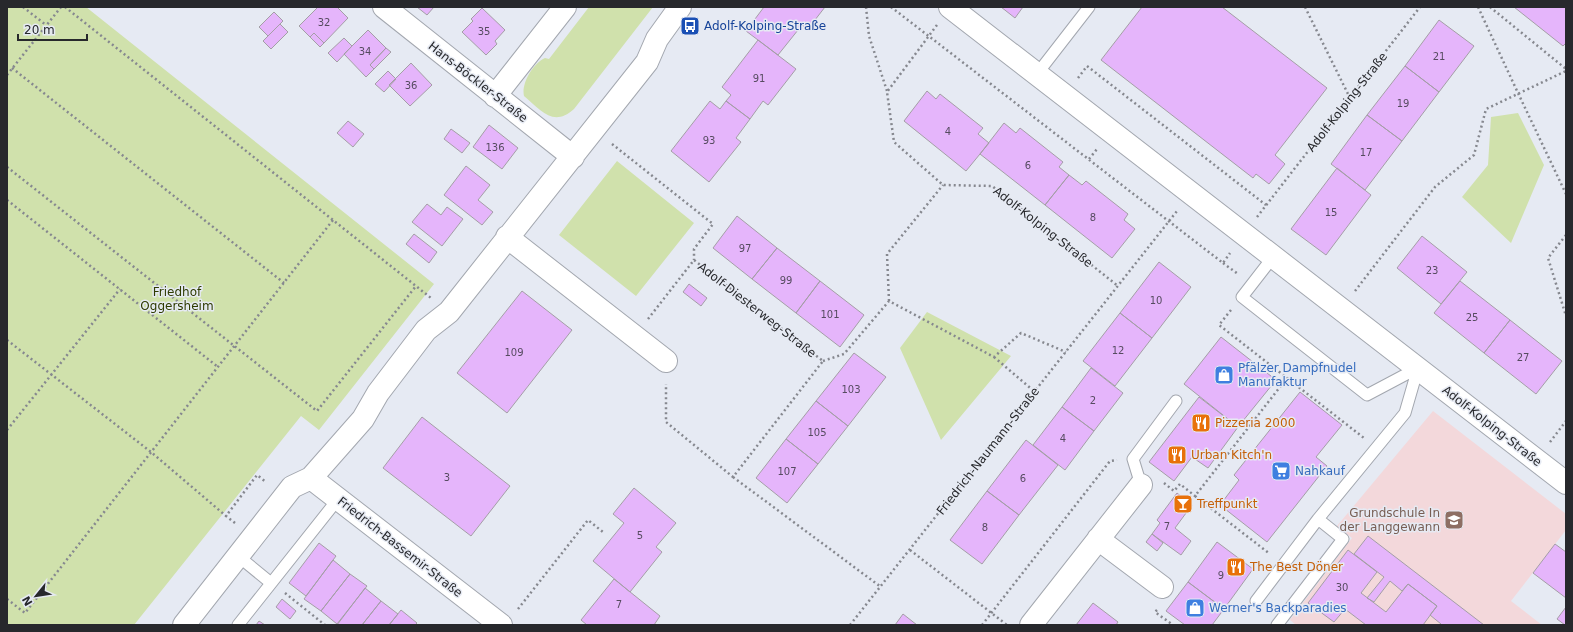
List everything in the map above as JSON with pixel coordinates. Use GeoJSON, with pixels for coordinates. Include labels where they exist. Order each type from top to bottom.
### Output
{"type":"FeatureCollection","features":[{"type":"Feature","properties":{"kind":"street","name":"Hans-Böckler-Straße"},"geometry":{"type":"LineString","coordinates":[[384,7],[573,157]]}},
{"type":"Feature","properties":{"kind":"street"},"geometry":{"type":"LineString","coordinates":[[496,96],[565,7]]}},
{"type":"Feature","properties":{"kind":"street"},"geometry":{"type":"LineString","coordinates":[[184,625],[292,487],[311,478],[363,419],[378,393],[426,330],[449,312],[647,62],[657,39],[680,7]]}},
{"type":"Feature","properties":{"kind":"street","name":"Adolf-Kolping-Straße"},"geometry":{"type":"LineString","coordinates":[[950,7],[1566,483]]}},
{"type":"Feature","properties":{"kind":"street"},"geometry":{"type":"LineString","coordinates":[[507,238],[666,361]]}},
{"type":"Feature","properties":{"kind":"street","name":"Friedrich-Bassemir-Straße"},"geometry":{"type":"LineString","coordinates":[[311,478],[497,620]]}},
{"type":"Feature","properties":{"kind":"street"},"geometry":{"type":"LineString","coordinates":[[1031,625],[1141,485]]}},
{"type":"Feature","properties":{"kind":"street"},"geometry":{"type":"LineString","coordinates":[[1098,540],[1162,587]]}},
{"type":"Feature","properties":{"kind":"lane"},"geometry":{"type":"LineString","coordinates":[[1037,74],[1089,7]]}},
{"type":"Feature","properties":{"kind":"lane"},"geometry":{"type":"LineString","coordinates":[[1273,257],[1242,297],[1367,395],[1418,368]]}},
{"type":"Feature","properties":{"kind":"lane"},"geometry":{"type":"LineString","coordinates":[[1256,600],[1318,518],[1405,413],[1418,368]]}},
{"type":"Feature","properties":{"kind":"lane"},"geometry":{"type":"LineString","coordinates":[[1141,485],[1133,459],[1176,401]]}},
{"type":"Feature","properties":{"kind":"lane"},"geometry":{"type":"LineString","coordinates":[[238,625],[338,499]]}},
{"type":"Feature","properties":{"kind":"lane"},"geometry":{"type":"LineString","coordinates":[[1277,625],[1343,539],[1318,518]]}},
{"type":"Feature","properties":{"kind":"lane"},"geometry":{"type":"LineString","coordinates":[[238,556],[271,583]]}},
{"type":"Feature","properties":{"kind":"path"},"geometry":{"type":"LineString","coordinates":[[23,7],[46,26]]}},
{"type":"Feature","properties":{"kind":"path"},"geometry":{"type":"LineString","coordinates":[[7,75],[60,7]]}},
{"type":"Feature","properties":{"kind":"path"},"geometry":{"type":"LineString","coordinates":[[65,7],[449,312]]}},
{"type":"Feature","properties":{"kind":"path"},"geometry":{"type":"LineString","coordinates":[[823,361],[844,354],[889,301],[887,254],[943,185],[894,142],[888,92],[869,36],[866,7]]}},
{"type":"Feature","properties":{"kind":"path"},"geometry":{"type":"LineString","coordinates":[[891,7],[1223,262],[1245,234]]}},
{"type":"Feature","properties":{"kind":"path"},"geometry":{"type":"LineString","coordinates":[[888,92],[950,7]]}},
{"type":"Feature","properties":{"kind":"path"},"geometry":{"type":"LineString","coordinates":[[1305,7],[1350,98]]}},
{"type":"Feature","properties":{"kind":"path","name":"Adolf-Kolping-Straße"},"geometry":{"type":"LineString","coordinates":[[1245,234],[1420,7]]}},
{"type":"Feature","properties":{"kind":"path"},"geometry":{"type":"LineString","coordinates":[[1478,7],[1566,194]]}},
{"type":"Feature","properties":{"kind":"path"},"geometry":{"type":"LineString","coordinates":[[1341,309],[1435,188],[1474,155],[1486,109],[1566,70],[1490,7]]}},
{"type":"Feature","properties":{"kind":"path"},"geometry":{"type":"LineString","coordinates":[[1064,96],[1087,66],[1266,205]]}},
{"type":"Feature","properties":{"kind":"path"},"geometry":{"type":"LineString","coordinates":[[12,68],[284,283]]}},
{"type":"Feature","properties":{"kind":"path"},"geometry":{"type":"LineString","coordinates":[[594,130],[713,224],[694,248],[694,260]]}},
{"type":"Feature","properties":{"kind":"path"},"geometry":{"type":"LineString","coordinates":[[7,167],[317,412],[416,286]]}},
{"type":"Feature","properties":{"kind":"path","name":"Adolf-Kolping-Straße"},"geometry":{"type":"LineString","coordinates":[[943,185],[992,186],[1118,286]]}},
{"type":"Feature","properties":{"kind":"path"},"geometry":{"type":"LineString","coordinates":[[994,357],[1021,333],[1066,352],[1191,194]]}},
{"type":"Feature","properties":{"kind":"path"},"geometry":{"type":"LineString","coordinates":[[7,200],[218,367]]}},
{"type":"Feature","properties":{"kind":"path"},"geometry":{"type":"LineString","coordinates":[[7,599],[25,613],[333,220]]}},
{"type":"Feature","properties":{"kind":"path"},"geometry":{"type":"LineString","coordinates":[[1566,235],[1548,258],[1566,316]]}},
{"type":"Feature","properties":{"kind":"path","name":"Adolf-Diesterweg-Straße"},"geometry":{"type":"LineString","coordinates":[[634,336],[694,260],[823,361],[732,476]]}},
{"type":"Feature","properties":{"kind":"path"},"geometry":{"type":"LineString","coordinates":[[7,430],[120,289]]}},
{"type":"Feature","properties":{"kind":"path"},"geometry":{"type":"LineString","coordinates":[[1242,297],[1219,325],[1376,447]]}},
{"type":"Feature","properties":{"kind":"path"},"geometry":{"type":"LineString","coordinates":[[889,301],[994,357],[1035,392]]}},
{"type":"Feature","properties":{"kind":"path"},"geometry":{"type":"LineString","coordinates":[[7,340],[151,452],[226,516]]}},
{"type":"Feature","properties":{"kind":"path","name":"Friedrich-Naumann-Straße"},"geometry":{"type":"LineString","coordinates":[[850,625],[1066,352]]}},
{"type":"Feature","properties":{"kind":"path"},"geometry":{"type":"LineString","coordinates":[[666,361],[666,422],[732,476],[881,587]]}},
{"type":"Feature","properties":{"kind":"path"},"geometry":{"type":"LineString","coordinates":[[1284,564],[1195,496],[1287,378]]}},
{"type":"Feature","properties":{"kind":"path"},"geometry":{"type":"LineString","coordinates":[[982,625],[1110,461],[1133,459]]}},
{"type":"Feature","properties":{"kind":"path"},"geometry":{"type":"LineString","coordinates":[[497,620],[588,520],[603,532]]}},
{"type":"Feature","properties":{"kind":"path"},"geometry":{"type":"LineString","coordinates":[[910,550],[1007,625]]}},
{"type":"Feature","properties":{"kind":"path"},"geometry":{"type":"LineString","coordinates":[[271,583],[325,625]]}},
{"type":"Feature","properties":{"kind":"shaded area","name":"Grundschule In der Langgewann"},"geometry":{"type":"Polygon","coordinates":[[[1433,411],[1566,514],[1566,530],[1511,601],[1542,625],[1296,625],[1290,620],[1352,538],[1337,526],[1433,411]]]}},
{"type":"Feature","properties":{"kind":"green space","name":"Friedhof Oggersheim"},"geometry":{"type":"Polygon","coordinates":[[[7,7],[86,7],[434,284],[319,430],[301,416],[134,625],[7,625],[7,7]]]}},
{"type":"Feature","properties":{"kind":"green space"},"geometry":{"type":"Polygon","coordinates":[[[589,7],[653,7],[574,109],[560,117],[553,117],[542,111],[524,96],[524,86],[529,74],[536,64],[545,58],[549,59],[589,7]]]}},
{"type":"Feature","properties":{"kind":"green space"},"geometry":{"type":"Polygon","coordinates":[[[1518,113],[1544,165],[1511,243],[1462,197],[1488,165],[1491,117],[1518,113]]]}},
{"type":"Feature","properties":{"kind":"green space"},"geometry":{"type":"Polygon","coordinates":[[[617,161],[694,223],[636,296],[559,235],[617,161]]]}},
{"type":"Feature","properties":{"kind":"green space"},"geometry":{"type":"Polygon","coordinates":[[[927,312],[1011,356],[941,440],[900,348],[927,312]]]}},
{"type":"Feature","properties":{"kind":"building"},"geometry":{"type":"Polygon","coordinates":[[[318,7],[337,7],[348,18],[324,43],[314,33],[310,37],[299,26],[318,7]]]}},
{"type":"Feature","properties":{"kind":"building"},"geometry":{"type":"Polygon","coordinates":[[[417,7],[434,7],[427,15],[417,7]]]}},
{"type":"Feature","properties":{"kind":"building"},"geometry":{"type":"Polygon","coordinates":[[[764,7],[825,7],[808,29],[802,25],[778,55],[746,31],[764,7]]]}},
{"type":"Feature","properties":{"kind":"building"},"geometry":{"type":"Polygon","coordinates":[[[1001,7],[1023,7],[1015,18],[1001,7]]]}},
{"type":"Feature","properties":{"kind":"building"},"geometry":{"type":"Polygon","coordinates":[[[1142,7],[1222,7],[1327,88],[1275,155],[1285,164],[1269,184],[1256,174],[1253,178],[1101,60],[1142,7]]]}},
{"type":"Feature","properties":{"kind":"building"},"geometry":{"type":"Polygon","coordinates":[[[1514,7],[1566,7],[1566,43],[1563,46],[1514,7]]]}},
{"type":"Feature","properties":{"kind":"building"},"geometry":{"type":"Polygon","coordinates":[[[482,8],[505,30],[495,41],[497,44],[486,55],[462,32],[473,21],[471,19],[482,8]]]}},
{"type":"Feature","properties":{"kind":"building"},"geometry":{"type":"Polygon","coordinates":[[[274,12],[283,21],[268,36],[259,27],[274,12]]]}},
{"type":"Feature","properties":{"kind":"building"},"geometry":{"type":"Polygon","coordinates":[[[1439,20],[1474,46],[1439,92],[1405,66],[1439,20]]]}},
{"type":"Feature","properties":{"kind":"building"},"geometry":{"type":"Polygon","coordinates":[[[280,24],[288,32],[271,49],[263,41],[280,24]]]}},
{"type":"Feature","properties":{"kind":"building"},"geometry":{"type":"Polygon","coordinates":[[[368,30],[386,48],[370,65],[374,69],[366,77],[344,54],[368,30]]]}},
{"type":"Feature","properties":{"kind":"building"},"geometry":{"type":"Polygon","coordinates":[[[314,33],[324,43],[320,47],[310,37],[314,33]]]}},
{"type":"Feature","properties":{"kind":"building"},"geometry":{"type":"Polygon","coordinates":[[[344,38],[352,46],[337,62],[328,53],[344,38]]]}},
{"type":"Feature","properties":{"kind":"building"},"geometry":{"type":"Polygon","coordinates":[[[758,40],[796,69],[768,105],[763,101],[750,119],[726,101],[731,95],[722,87],[758,40]]]}},
{"type":"Feature","properties":{"kind":"building"},"geometry":{"type":"Polygon","coordinates":[[[386,48],[391,52],[374,69],[370,65],[386,48]]]}},
{"type":"Feature","properties":{"kind":"building"},"geometry":{"type":"Polygon","coordinates":[[[411,63],[432,85],[410,106],[389,85],[411,63]]]}},
{"type":"Feature","properties":{"kind":"building"},"geometry":{"type":"Polygon","coordinates":[[[1405,66],[1439,92],[1402,141],[1367,115],[1405,66]]]}},
{"type":"Feature","properties":{"kind":"building"},"geometry":{"type":"Polygon","coordinates":[[[388,71],[396,79],[384,92],[375,84],[388,71]]]}},
{"type":"Feature","properties":{"kind":"building"},"geometry":{"type":"Polygon","coordinates":[[[927,91],[936,99],[940,94],[983,128],[978,134],[989,143],[966,171],[904,121],[927,91]]]}},
{"type":"Feature","properties":{"kind":"building"},"geometry":{"type":"Polygon","coordinates":[[[710,101],[720,109],[726,101],[750,119],[736,138],[741,142],[709,182],[671,151],[710,101]]]}},
{"type":"Feature","properties":{"kind":"building"},"geometry":{"type":"Polygon","coordinates":[[[1367,115],[1402,141],[1365,190],[1331,164],[1367,115]]]}},
{"type":"Feature","properties":{"kind":"building"},"geometry":{"type":"Polygon","coordinates":[[[348,121],[364,134],[353,147],[337,133],[348,121]]]}},
{"type":"Feature","properties":{"kind":"building"},"geometry":{"type":"Polygon","coordinates":[[[1004,123],[1016,133],[1020,128],[1063,162],[1059,167],[1069,175],[1045,205],[980,154],[1004,123]]]}},
{"type":"Feature","properties":{"kind":"building"},"geometry":{"type":"Polygon","coordinates":[[[489,125],[518,148],[502,169],[473,147],[489,125]]]}},
{"type":"Feature","properties":{"kind":"building"},"geometry":{"type":"Polygon","coordinates":[[[451,129],[470,143],[462,153],[444,139],[451,129]]]}},
{"type":"Feature","properties":{"kind":"building"},"geometry":{"type":"Polygon","coordinates":[[[466,166],[490,185],[478,200],[493,212],[482,225],[444,195],[466,166]]]}},
{"type":"Feature","properties":{"kind":"building"},"geometry":{"type":"Polygon","coordinates":[[[1337,168],[1371,195],[1326,255],[1291,229],[1337,168]]]}},
{"type":"Feature","properties":{"kind":"building"},"geometry":{"type":"Polygon","coordinates":[[[1069,175],[1082,185],[1086,181],[1128,214],[1124,220],[1135,229],[1112,258],[1045,205],[1069,175]]]}},
{"type":"Feature","properties":{"kind":"building"},"geometry":{"type":"Polygon","coordinates":[[[427,204],[441,215],[447,207],[463,219],[442,246],[412,222],[427,204]]]}},
{"type":"Feature","properties":{"kind":"building"},"geometry":{"type":"Polygon","coordinates":[[[737,216],[777,248],[752,279],[713,248],[737,216]]]}},
{"type":"Feature","properties":{"kind":"building"},"geometry":{"type":"Polygon","coordinates":[[[414,234],[437,252],[429,263],[406,244],[414,234]]]}},
{"type":"Feature","properties":{"kind":"building"},"geometry":{"type":"Polygon","coordinates":[[[1422,236],[1467,272],[1441,304],[1397,268],[1422,236]]]}},
{"type":"Feature","properties":{"kind":"building"},"geometry":{"type":"Polygon","coordinates":[[[777,248],[820,281],[796,313],[752,279],[777,248]]]}},
{"type":"Feature","properties":{"kind":"building"},"geometry":{"type":"Polygon","coordinates":[[[1159,262],[1191,287],[1152,338],[1120,313],[1159,262]]]}},
{"type":"Feature","properties":{"kind":"building"},"geometry":{"type":"Polygon","coordinates":[[[820,281],[864,315],[840,347],[796,313],[820,281]]]}},
{"type":"Feature","properties":{"kind":"building"},"geometry":{"type":"Polygon","coordinates":[[[1460,281],[1510,320],[1484,353],[1434,313],[1460,281]]]}},
{"type":"Feature","properties":{"kind":"building"},"geometry":{"type":"Polygon","coordinates":[[[689,284],[707,298],[701,306],[683,292],[689,284]]]}},
{"type":"Feature","properties":{"kind":"building"},"geometry":{"type":"Polygon","coordinates":[[[522,291],[572,330],[507,413],[457,373],[522,291]]]}},
{"type":"Feature","properties":{"kind":"building"},"geometry":{"type":"Polygon","coordinates":[[[1120,313],[1152,338],[1115,386],[1083,361],[1120,313]]]}},
{"type":"Feature","properties":{"kind":"building"},"geometry":{"type":"Polygon","coordinates":[[[1510,320],[1562,361],[1536,394],[1484,353],[1510,320]]]}},
{"type":"Feature","properties":{"kind":"building"},"geometry":{"type":"Polygon","coordinates":[[[1221,337],[1276,380],[1238,427],[1184,384],[1221,337]]]}},
{"type":"Feature","properties":{"kind":"building"},"geometry":{"type":"Polygon","coordinates":[[[854,353],[886,377],[848,426],[816,401],[854,353]]]}},
{"type":"Feature","properties":{"kind":"building"},"geometry":{"type":"Polygon","coordinates":[[[1091,368],[1123,393],[1094,431],[1062,407],[1091,368]]]}},
{"type":"Feature","properties":{"kind":"building","name":"Nahkauf"},"geometry":{"type":"Polygon","coordinates":[[[1300,392],[1342,425],[1316,457],[1327,466],[1267,542],[1220,505],[1239,480],[1234,475],[1300,392]]]}},
{"type":"Feature","properties":{"kind":"building"},"geometry":{"type":"Polygon","coordinates":[[[1199,397],[1238,427],[1208,468],[1192,457],[1174,481],[1149,462],[1199,397]]]}},
{"type":"Feature","properties":{"kind":"building"},"geometry":{"type":"Polygon","coordinates":[[[816,401],[848,426],[818,464],[786,439],[816,401]]]}},
{"type":"Feature","properties":{"kind":"building"},"geometry":{"type":"Polygon","coordinates":[[[1062,407],[1094,431],[1065,470],[1033,445],[1062,407]]]}},
{"type":"Feature","properties":{"kind":"building"},"geometry":{"type":"Polygon","coordinates":[[[422,417],[510,486],[471,536],[383,468],[422,417]]]}},
{"type":"Feature","properties":{"kind":"building"},"geometry":{"type":"Polygon","coordinates":[[[786,439],[818,464],[787,503],[756,478],[786,439]]]}},
{"type":"Feature","properties":{"kind":"building"},"geometry":{"type":"Polygon","coordinates":[[[1026,440],[1058,465],[1019,515],[987,491],[1026,440]]]}},
{"type":"Feature","properties":{"kind":"building"},"geometry":{"type":"Polygon","coordinates":[[[634,488],[676,523],[656,547],[662,552],[630,592],[593,561],[624,523],[613,514],[634,488]]]}},
{"type":"Feature","properties":{"kind":"building"},"geometry":{"type":"Polygon","coordinates":[[[987,491],[1019,515],[982,564],[950,540],[987,491]]]}},
{"type":"Feature","properties":{"kind":"building"},"geometry":{"type":"Polygon","coordinates":[[[1177,493],[1192,505],[1175,528],[1191,541],[1181,555],[1152,534],[1160,523],[1157,520],[1177,493]]]}},
{"type":"Feature","properties":{"kind":"building"},"geometry":{"type":"Polygon","coordinates":[[[1152,534],[1163,543],[1157,551],[1146,542],[1152,534]]]}},
{"type":"Feature","properties":{"kind":"building"},"geometry":{"type":"Polygon","coordinates":[[[1368,536],[1484,625],[1440,625],[1441,624],[1430,615],[1437,606],[1408,584],[1402,591],[1390,581],[1374,602],[1367,598],[1384,577],[1354,554],[1368,536]]]}},
{"type":"Feature","properties":{"kind":"building"},"geometry":{"type":"Polygon","coordinates":[[[1217,542],[1253,569],[1224,609],[1188,582],[1217,542]]]}},
{"type":"Feature","properties":{"kind":"building"},"geometry":{"type":"Polygon","coordinates":[[[319,543],[336,556],[306,596],[289,583],[319,543]]]}},
{"type":"Feature","properties":{"kind":"building"},"geometry":{"type":"Polygon","coordinates":[[[1555,544],[1566,552],[1566,598],[1533,573],[1555,544]]]}},
{"type":"Feature","properties":{"kind":"building","name":"Grundschule In der Langgewann"},"geometry":{"type":"Polygon","coordinates":[[[1348,550],[1377,572],[1361,593],[1386,612],[1408,584],[1437,606],[1423,625],[1366,625],[1345,609],[1334,622],[1308,603],[1348,550]]]}},
{"type":"Feature","properties":{"kind":"building"},"geometry":{"type":"Polygon","coordinates":[[[333,560],[350,574],[321,611],[304,599],[333,560]]]}},
{"type":"Feature","properties":{"kind":"building"},"geometry":{"type":"Polygon","coordinates":[[[350,574],[367,586],[337,624],[321,611],[350,574]]]}},
{"type":"Feature","properties":{"kind":"building"},"geometry":{"type":"Polygon","coordinates":[[[614,579],[660,616],[654,625],[587,625],[581,620],[614,579]]]}},
{"type":"Feature","properties":{"kind":"building"},"geometry":{"type":"Polygon","coordinates":[[[1188,582],[1224,609],[1212,625],[1185,625],[1166,611],[1188,582]]]}},
{"type":"Feature","properties":{"kind":"building"},"geometry":{"type":"Polygon","coordinates":[[[365,588],[381,601],[362,625],[337,625],[365,588]]]}},
{"type":"Feature","properties":{"kind":"building"},"geometry":{"type":"Polygon","coordinates":[[[282,599],[296,611],[290,619],[276,607],[282,599]]]}},
{"type":"Feature","properties":{"kind":"building"},"geometry":{"type":"Polygon","coordinates":[[[381,601],[398,614],[389,625],[362,625],[381,601]]]}},
{"type":"Feature","properties":{"kind":"building"},"geometry":{"type":"Polygon","coordinates":[[[1093,603],[1118,622],[1116,625],[1076,625],[1093,603]]]}},
{"type":"Feature","properties":{"kind":"building"},"geometry":{"type":"Polygon","coordinates":[[[1566,607],[1566,625],[1565,625],[1557,619],[1566,607]]]}},
{"type":"Feature","properties":{"kind":"building"},"geometry":{"type":"Polygon","coordinates":[[[401,610],[417,623],[415,625],[389,625],[401,610]]]}},
{"type":"Feature","properties":{"kind":"building"},"geometry":{"type":"Polygon","coordinates":[[[903,614],[917,625],[895,625],[903,614]]]}},
{"type":"Feature","properties":{"kind":"building"},"geometry":{"type":"Polygon","coordinates":[[[259,621],[265,625],[256,625],[259,621]]]}},
{"type":"Feature","properties":{"kind":"place","name":"Adolf-Kolping-Straße"},"geometry":{"type":"Point","coordinates":[690,26]}},
{"type":"Feature","properties":{"kind":"place","name":"Pfälzer Dampfnudel Manufaktur"},"geometry":{"type":"Point","coordinates":[1224,375]}},
{"type":"Feature","properties":{"kind":"place","name":"Pizzeria 2000"},"geometry":{"type":"Point","coordinates":[1201,423]}},
{"type":"Feature","properties":{"kind":"place","name":"Urban Kitch'n"},"geometry":{"type":"Point","coordinates":[1177,455]}},
{"type":"Feature","properties":{"kind":"place","name":"Nahkauf"},"geometry":{"type":"Point","coordinates":[1281,471]}},
{"type":"Feature","properties":{"kind":"place","name":"Treffpunkt"},"geometry":{"type":"Point","coordinates":[1183,504]}},
{"type":"Feature","properties":{"kind":"place","name":"Grundschule In der Langgewann"},"geometry":{"type":"Point","coordinates":[1454,520]}},
{"type":"Feature","properties":{"kind":"place","name":"The Best Döner"},"geometry":{"type":"Point","coordinates":[1236,567]}},
{"type":"Feature","properties":{"kind":"place","name":"Werner's Backparadies"},"geometry":{"type":"Point","coordinates":[1195,608]}}]}
